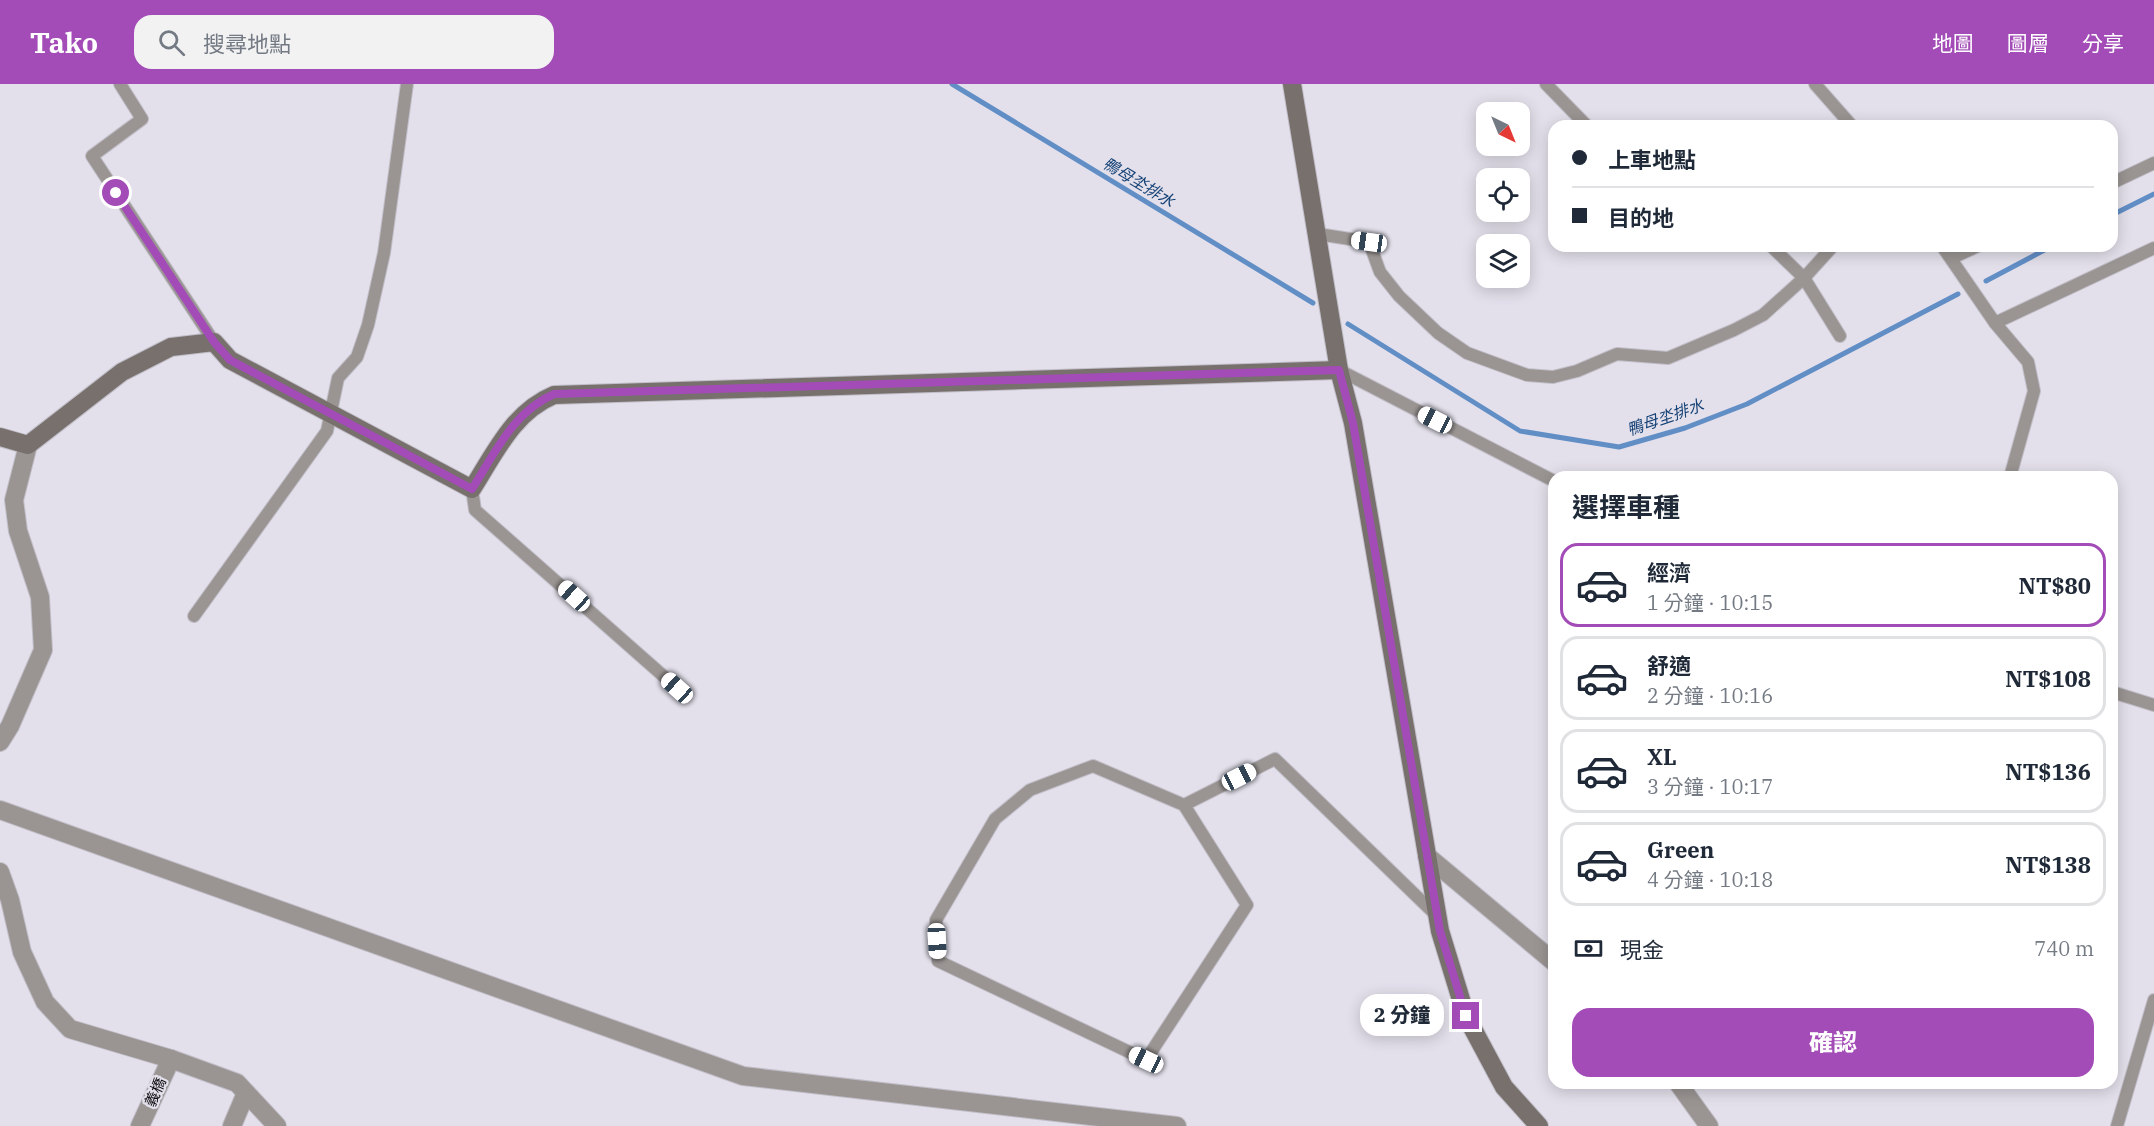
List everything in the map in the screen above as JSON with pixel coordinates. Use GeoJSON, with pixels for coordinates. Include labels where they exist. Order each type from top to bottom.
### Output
{"type":"FeatureCollection","features":[{"type":"Feature","properties":{"kind":"street"},"geometry":{"type":"LineString","coordinates":[[1292,84],[1339,370],[1353,423],[1438,916],[1466,1016],[1504,1086],[1539,1126]]}},
{"type":"Feature","properties":{"kind":"street"},"geometry":{"type":"LineString","coordinates":[[0,742],[10,726],[43,650],[40,597],[18,531],[14,500],[28,445],[122,372],[171,346],[214,342],[230,360],[472,489],[516,420],[535,403],[554,394],[1339,370]]}},
{"type":"Feature","properties":{"kind":"street"},"geometry":{"type":"LineString","coordinates":[[0,437],[28,445]]}},
{"type":"Feature","properties":{"kind":"street"},"geometry":{"type":"LineString","coordinates":[[0,810],[743,1076],[1177,1126]]}},
{"type":"Feature","properties":{"kind":"street"},"geometry":{"type":"LineString","coordinates":[[1426,856],[1548,957]]}},
{"type":"Feature","properties":{"kind":"street"},"geometry":{"type":"LineString","coordinates":[[0,872],[22,952],[45,1002],[70,1029],[171,1059],[237,1083],[277,1126]]}},
{"type":"Feature","properties":{"kind":"street","name":"義橋"},"geometry":{"type":"LineString","coordinates":[[140,1126],[171,1059]]}},
{"type":"Feature","properties":{"kind":"street"},"geometry":{"type":"LineString","coordinates":[[1682,1089],[1708,1126]]}},
{"type":"Feature","properties":{"kind":"street"},"geometry":{"type":"LineString","coordinates":[[232,1126],[246,1093]]}},
{"type":"Feature","properties":{"kind":"lane"},"geometry":{"type":"LineString","coordinates":[[120,84],[142,119],[92,156],[214,342]]}},
{"type":"Feature","properties":{"kind":"lane"},"geometry":{"type":"LineString","coordinates":[[194,616],[327,431],[338,378],[357,357],[368,325],[384,253],[407,84]]}},
{"type":"Feature","properties":{"kind":"lane"},"geometry":{"type":"LineString","coordinates":[[1546,84],[1581,120]]}},
{"type":"Feature","properties":{"kind":"lane"},"geometry":{"type":"LineString","coordinates":[[1815,84],[1847,120]]}},
{"type":"Feature","properties":{"kind":"lane"},"geometry":{"type":"LineString","coordinates":[[2118,180],[2154,163]]}},
{"type":"Feature","properties":{"kind":"lane"},"geometry":{"type":"LineString","coordinates":[[1318,234],[1369,242],[1380,272],[1399,296],[1438,333],[1467,354],[1527,375],[1553,377],[1577,371],[1617,354],[1668,358],[1763,315],[1804,278],[1828,252]]}},
{"type":"Feature","properties":{"kind":"lane"},"geometry":{"type":"LineString","coordinates":[[1995,323],[2154,248]]}},
{"type":"Feature","properties":{"kind":"lane"},"geometry":{"type":"LineString","coordinates":[[1778,252],[1804,278],[1840,336]]}},
{"type":"Feature","properties":{"kind":"lane"},"geometry":{"type":"LineString","coordinates":[[1947,252],[1995,323],[2028,362],[2034,391],[2012,471]]}},
{"type":"Feature","properties":{"kind":"lane"},"geometry":{"type":"LineString","coordinates":[[1952,258],[1964,252]]}},
{"type":"Feature","properties":{"kind":"lane"},"geometry":{"type":"LineString","coordinates":[[1339,370],[1548,478]]}},
{"type":"Feature","properties":{"kind":"lane"},"geometry":{"type":"LineString","coordinates":[[472,489],[475,510],[677,688]]}},
{"type":"Feature","properties":{"kind":"lane"},"geometry":{"type":"LineString","coordinates":[[2118,694],[2154,705]]}},
{"type":"Feature","properties":{"kind":"lane"},"geometry":{"type":"LineString","coordinates":[[1184,805],[1275,759],[1438,916]]}},
{"type":"Feature","properties":{"kind":"lane"},"geometry":{"type":"LineString","coordinates":[[1093,766],[1184,805],[1247,905],[1146,1060],[938,961],[936,920],[995,819],[1030,790],[1093,766]]}},
{"type":"Feature","properties":{"kind":"lane"},"geometry":{"type":"LineString","coordinates":[[2117,1126],[2154,1000]]}},
{"type":"Feature","properties":{"kind":"waterway","name":"鴨母坔排水"},"geometry":{"type":"LineString","coordinates":[[952,84],[1313,303]]}},
{"type":"Feature","properties":{"kind":"waterway","name":"鴨母坔排水"},"geometry":{"type":"LineString","coordinates":[[2118,212],[2154,194]]}},
{"type":"Feature","properties":{"kind":"waterway","name":"鴨母坔排水"},"geometry":{"type":"LineString","coordinates":[[1986,281],[2041,252]]}},
{"type":"Feature","properties":{"kind":"waterway","name":"鴨母坔排水"},"geometry":{"type":"LineString","coordinates":[[1348,324],[1520,431],[1619,447],[1685,428],[1747,404],[1958,294]]}},
{"type":"Feature","properties":{"kind":"route"},"geometry":{"type":"LineString","coordinates":[[116,193],[214,342],[230,360],[472,489],[516,420],[535,403],[554,394],[646,394],[1339,370],[1353,423],[1440,931],[1466,1016]]}}]}
